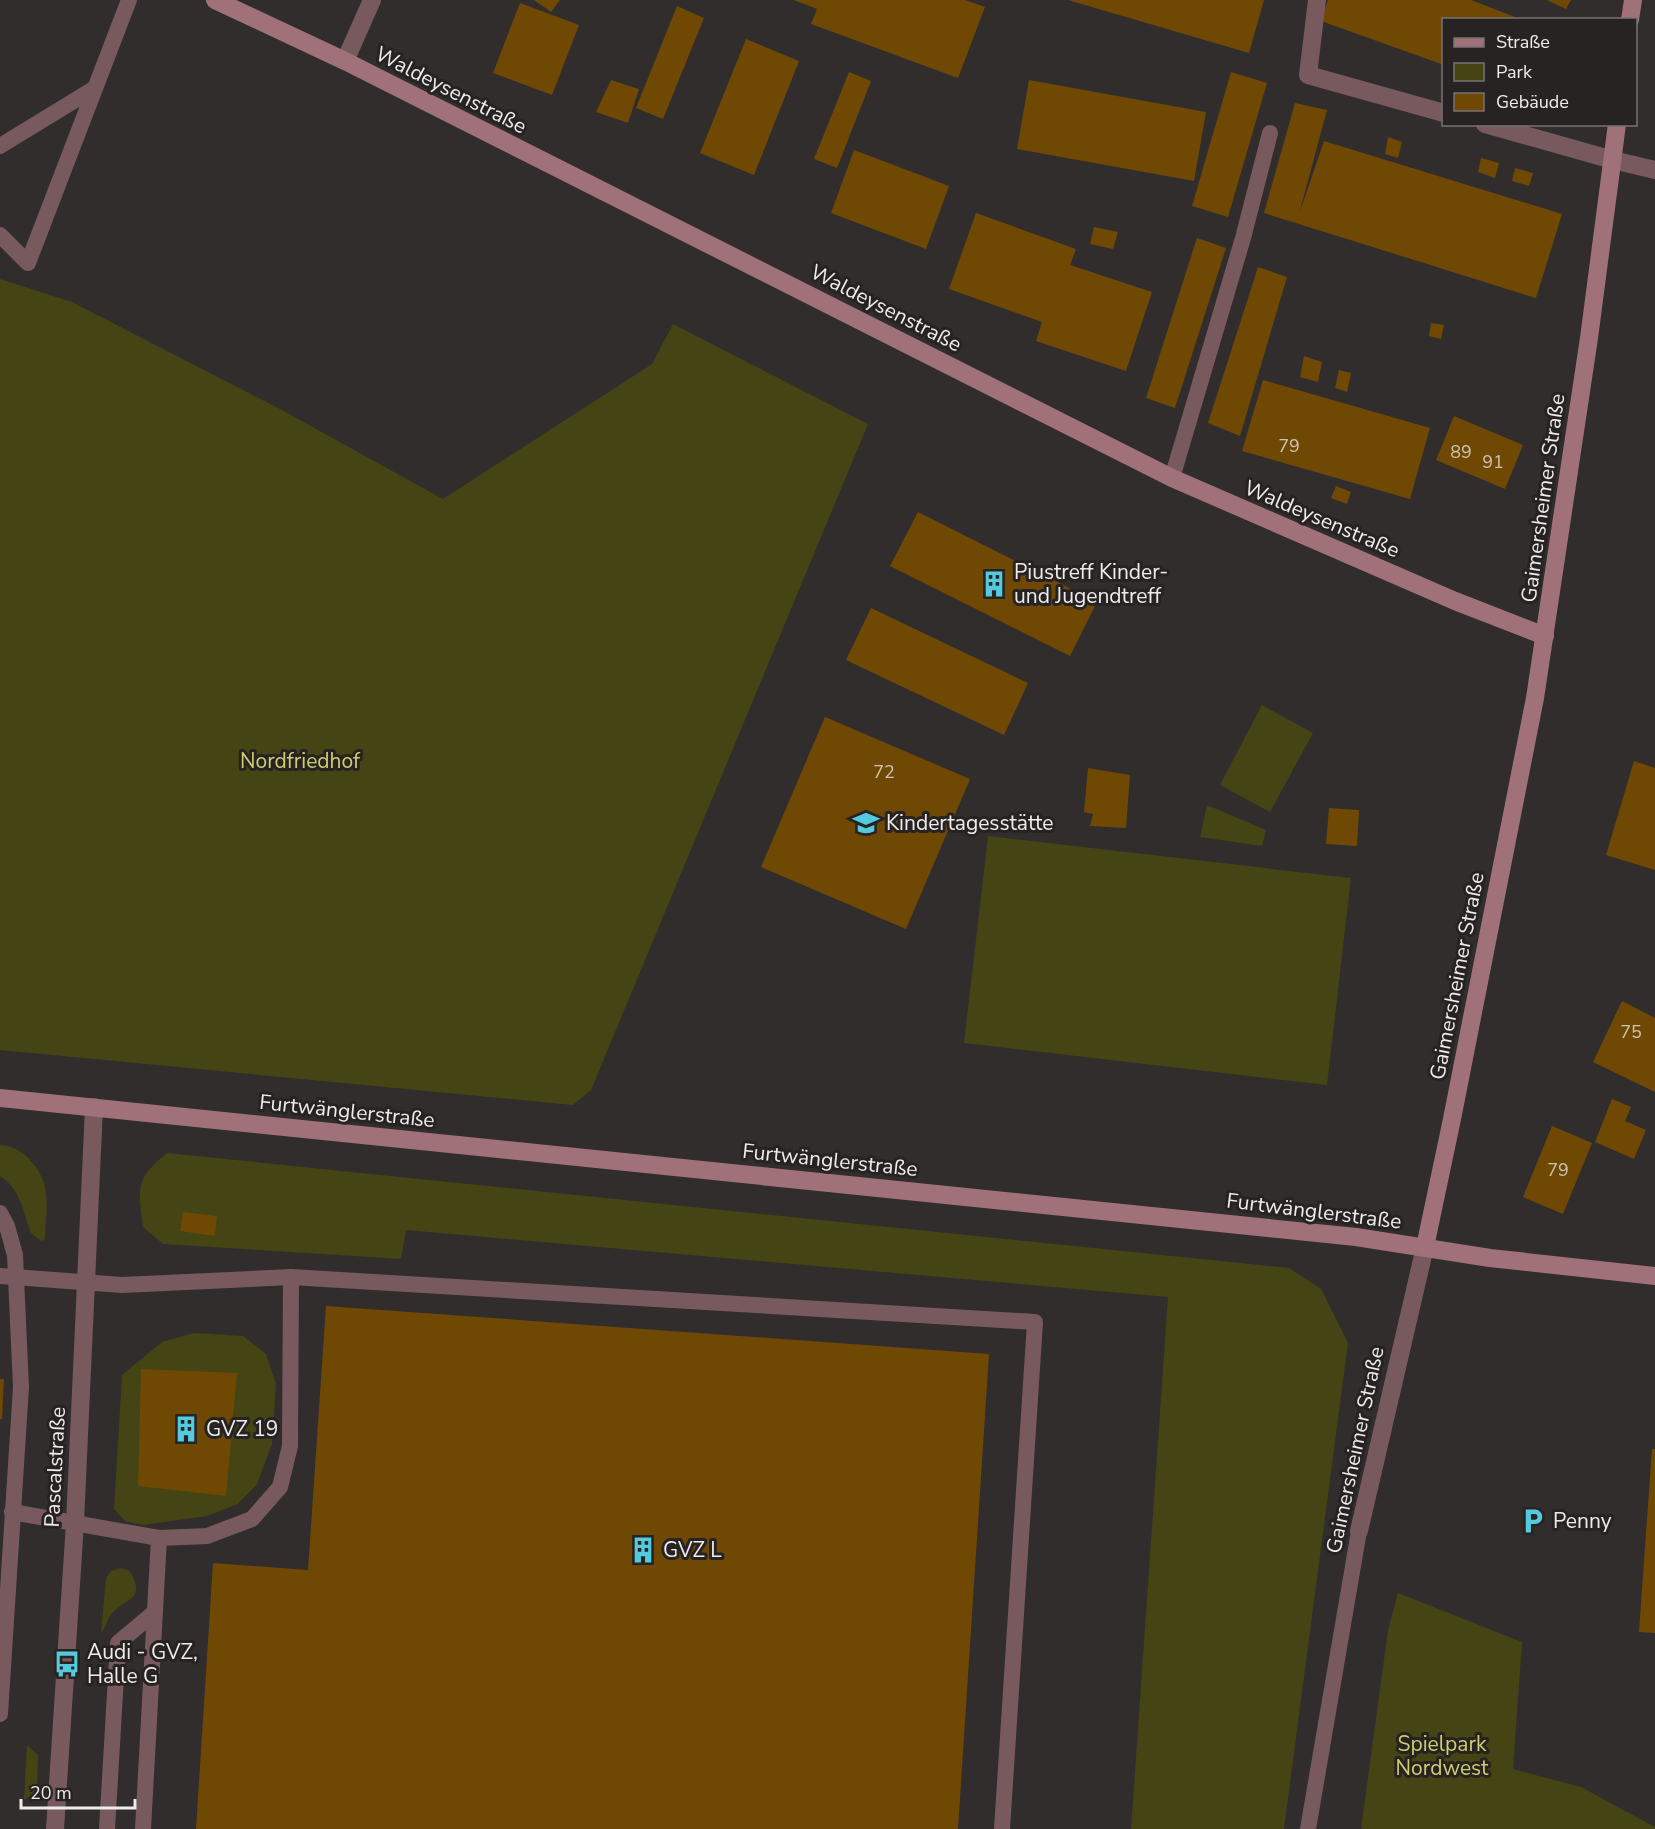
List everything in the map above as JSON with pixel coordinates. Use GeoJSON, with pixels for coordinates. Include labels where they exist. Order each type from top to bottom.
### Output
{"type":"FeatureCollection","features":[{"type":"Feature","properties":{"kind":"street","name":"Waldeysenstraße"},"geometry":{"type":"LineString","coordinates":[[214,0],[345,61],[1172,478],[1455,601],[1545,636]]}},
{"type":"Feature","properties":{"kind":"street"},"geometry":{"type":"LineString","coordinates":[[345,61],[372,0]]}},
{"type":"Feature","properties":{"kind":"street"},"geometry":{"type":"LineString","coordinates":[[1317,0],[1308,75],[1442,113]]}},
{"type":"Feature","properties":{"kind":"street"},"geometry":{"type":"LineString","coordinates":[[1630,18],[1632,0]]}},
{"type":"Feature","properties":{"kind":"street"},"geometry":{"type":"LineString","coordinates":[[1492,126],[1655,170]]}},
{"type":"Feature","properties":{"kind":"street","name":"Gaimersheimer Straße"},"geometry":{"type":"LineString","coordinates":[[1359,1531],[1425,1247],[1533,710],[1617,126]]}},
{"type":"Feature","properties":{"kind":"street","name":"Furtwänglerstraße"},"geometry":{"type":"LineString","coordinates":[[0,1098],[1356,1237],[1510,1260],[1655,1276]]}},
{"type":"Feature","properties":{"kind":"street","name":"Pascalstraße"},"geometry":{"type":"LineString","coordinates":[[55,1829],[75,1523],[94,1107]]}},
{"type":"Feature","properties":{"kind":"lane"},"geometry":{"type":"LineString","coordinates":[[0,235],[28,263],[129,0]]}},
{"type":"Feature","properties":{"kind":"lane"},"geometry":{"type":"LineString","coordinates":[[0,147],[95,88]]}},
{"type":"Feature","properties":{"kind":"lane"},"geometry":{"type":"LineString","coordinates":[[1172,478],[1243,238],[1270,133]]}},
{"type":"Feature","properties":{"kind":"lane"},"geometry":{"type":"LineString","coordinates":[[0,1213],[8,1226],[15,1255],[8,1276],[21,1387],[0,1714]]}},
{"type":"Feature","properties":{"kind":"lane"},"geometry":{"type":"LineString","coordinates":[[8,1276],[122,1285],[291,1277],[1035,1322],[1002,1829]]}},
{"type":"Feature","properties":{"kind":"lane"},"geometry":{"type":"LineString","coordinates":[[12,1512],[159,1538],[207,1536],[252,1519],[280,1487],[290,1446],[291,1277]]}},
{"type":"Feature","properties":{"kind":"lane","name":"Gaimersheimer Straße"},"geometry":{"type":"LineString","coordinates":[[1308,1829],[1359,1531]]}},
{"type":"Feature","properties":{"kind":"lane"},"geometry":{"type":"LineString","coordinates":[[143,1829],[159,1538]]}},
{"type":"Feature","properties":{"kind":"lane"},"geometry":{"type":"LineString","coordinates":[[107,1829],[118,1643],[155,1612]]}},
{"type":"Feature","properties":{"kind":"green space","name":"Nordfriedhof"},"geometry":{"type":"Polygon","coordinates":[[[0,279],[72,302],[280,409],[443,499],[652,364],[673,324],[868,424],[591,1090],[573,1105],[0,1050],[0,279]]]}},
{"type":"Feature","properties":{"kind":"green space"},"geometry":{"type":"Polygon","coordinates":[[[1262,705],[1313,733],[1270,812],[1220,785],[1262,705]]]}},
{"type":"Feature","properties":{"kind":"green space"},"geometry":{"type":"Polygon","coordinates":[[[1207,805],[1266,830],[1262,846],[1200,837],[1207,805]]]}},
{"type":"Feature","properties":{"kind":"green space"},"geometry":{"type":"Polygon","coordinates":[[[988,836],[1351,878],[1327,1085],[964,1043],[988,836]]]}},
{"type":"Feature","properties":{"kind":"green space"},"geometry":{"type":"Polygon","coordinates":[[[0,1145],[12,1147],[23,1153],[42,1177],[47,1206],[45,1239],[41,1241],[31,1233],[13,1188],[0,1176],[0,1145]]]}},
{"type":"Feature","properties":{"kind":"green space"},"geometry":{"type":"Polygon","coordinates":[[[167,1153],[1289,1268],[1321,1289],[1348,1343],[1284,1829],[1131,1829],[1168,1297],[406,1230],[401,1259],[163,1244],[143,1227],[140,1193],[141,1185],[149,1170],[167,1153]]]}},
{"type":"Feature","properties":{"kind":"green space"},"geometry":{"type":"Polygon","coordinates":[[[194,1333],[243,1336],[266,1354],[276,1384],[272,1444],[257,1484],[238,1504],[207,1516],[143,1525],[125,1521],[114,1509],[122,1375],[162,1342],[194,1333]]]}},
{"type":"Feature","properties":{"kind":"green space"},"geometry":{"type":"Polygon","coordinates":[[[121,1568],[130,1571],[135,1581],[135,1594],[110,1616],[101,1633],[106,1578],[111,1571],[121,1568]]]}},
{"type":"Feature","properties":{"kind":"green space","name":"Spielpark Nordwest"},"geometry":{"type":"Polygon","coordinates":[[[1398,1593],[1522,1642],[1513,1769],[1581,1787],[1655,1829],[1361,1829],[1388,1630],[1398,1593]]]}},
{"type":"Feature","properties":{"kind":"green space"},"geometry":{"type":"Polygon","coordinates":[[[27,1745],[38,1755],[37,1791],[24,1800],[27,1745]]]}},
{"type":"Feature","properties":{"kind":"building"},"geometry":{"type":"Polygon","coordinates":[[[534,0],[560,0],[551,12],[534,0]]]}},
{"type":"Feature","properties":{"kind":"building"},"geometry":{"type":"Polygon","coordinates":[[[794,0],[965,0],[985,7],[958,78],[811,24],[817,9],[794,0]]]}},
{"type":"Feature","properties":{"kind":"building"},"geometry":{"type":"Polygon","coordinates":[[[1068,0],[1264,0],[1249,53],[1068,0]]]}},
{"type":"Feature","properties":{"kind":"building"},"geometry":{"type":"Polygon","coordinates":[[[1328,0],[1471,0],[1517,18],[1442,18],[1442,64],[1321,21],[1328,0]]]}},
{"type":"Feature","properties":{"kind":"building"},"geometry":{"type":"Polygon","coordinates":[[[1547,0],[1571,0],[1566,9],[1547,0]]]}},
{"type":"Feature","properties":{"kind":"building"},"geometry":{"type":"Polygon","coordinates":[[[520,3],[579,25],[552,95],[493,73],[520,3]]]}},
{"type":"Feature","properties":{"kind":"building"},"geometry":{"type":"Polygon","coordinates":[[[677,6],[704,18],[663,119],[636,108],[677,6]]]}},
{"type":"Feature","properties":{"kind":"building"},"geometry":{"type":"Polygon","coordinates":[[[746,39],[799,61],[754,175],[700,153],[746,39]]]}},
{"type":"Feature","properties":{"kind":"building"},"geometry":{"type":"Polygon","coordinates":[[[849,72],[871,81],[837,168],[814,159],[849,72]]]}},
{"type":"Feature","properties":{"kind":"building"},"geometry":{"type":"Polygon","coordinates":[[[1231,72],[1267,83],[1228,217],[1192,206],[1231,72]]]}},
{"type":"Feature","properties":{"kind":"building"},"geometry":{"type":"Polygon","coordinates":[[[611,80],[639,89],[628,123],[596,112],[611,80]]]}},
{"type":"Feature","properties":{"kind":"building"},"geometry":{"type":"Polygon","coordinates":[[[1029,80],[1206,112],[1194,181],[1017,149],[1029,80]]]}},
{"type":"Feature","properties":{"kind":"building"},"geometry":{"type":"Polygon","coordinates":[[[1295,103],[1327,110],[1299,214],[1324,141],[1562,214],[1536,298],[1264,213],[1295,103]]]}},
{"type":"Feature","properties":{"kind":"building"},"geometry":{"type":"Polygon","coordinates":[[[1388,137],[1402,142],[1398,158],[1385,154],[1388,137]]]}},
{"type":"Feature","properties":{"kind":"building"},"geometry":{"type":"Polygon","coordinates":[[[854,150],[949,186],[926,249],[831,213],[854,150]]]}},
{"type":"Feature","properties":{"kind":"building"},"geometry":{"type":"Polygon","coordinates":[[[1481,158],[1499,163],[1495,178],[1478,172],[1481,158]]]}},
{"type":"Feature","properties":{"kind":"building"},"geometry":{"type":"Polygon","coordinates":[[[1515,168],[1533,173],[1529,186],[1512,181],[1515,168]]]}},
{"type":"Feature","properties":{"kind":"building"},"geometry":{"type":"Polygon","coordinates":[[[976,213],[1076,249],[1070,265],[1152,292],[1126,371],[1036,341],[1042,322],[949,289],[976,213]]]}},
{"type":"Feature","properties":{"kind":"building"},"geometry":{"type":"Polygon","coordinates":[[[1094,227],[1118,232],[1113,249],[1090,244],[1094,227]]]}},
{"type":"Feature","properties":{"kind":"building"},"geometry":{"type":"Polygon","coordinates":[[[1197,238],[1226,248],[1175,408],[1146,398],[1197,238]]]}},
{"type":"Feature","properties":{"kind":"building"},"geometry":{"type":"Polygon","coordinates":[[[1258,267],[1287,277],[1240,436],[1208,423],[1258,267]]]}},
{"type":"Feature","properties":{"kind":"building"},"geometry":{"type":"Polygon","coordinates":[[[1431,323],[1444,325],[1441,339],[1429,336],[1431,323]]]}},
{"type":"Feature","properties":{"kind":"building"},"geometry":{"type":"Polygon","coordinates":[[[1304,356],[1322,362],[1318,382],[1300,377],[1304,356]]]}},
{"type":"Feature","properties":{"kind":"building"},"geometry":{"type":"Polygon","coordinates":[[[1339,370],[1351,373],[1347,392],[1335,388],[1339,370]]]}},
{"type":"Feature","properties":{"kind":"building"},"geometry":{"type":"Polygon","coordinates":[[[1263,380],[1430,428],[1410,499],[1242,451],[1263,380]]]}},
{"type":"Feature","properties":{"kind":"building"},"geometry":{"type":"Polygon","coordinates":[[[1454,416],[1523,445],[1505,489],[1436,460],[1454,416]]]}},
{"type":"Feature","properties":{"kind":"building"},"geometry":{"type":"Polygon","coordinates":[[[1336,486],[1351,492],[1347,504],[1331,498],[1336,486]]]}},
{"type":"Feature","properties":{"kind":"building","name":"Piustreff Kinder- und Jugendtreff"},"geometry":{"type":"Polygon","coordinates":[[[918,512],[1097,602],[1070,656],[890,566],[918,512]]]}},
{"type":"Feature","properties":{"kind":"building"},"geometry":{"type":"Polygon","coordinates":[[[871,608],[1028,683],[1004,735],[846,660],[871,608]]]}},
{"type":"Feature","properties":{"kind":"building","name":"Kindertagesstätte"},"geometry":{"type":"Polygon","coordinates":[[[825,717],[970,779],[906,929],[761,867],[825,717]]]}},
{"type":"Feature","properties":{"kind":"building"},"geometry":{"type":"Polygon","coordinates":[[[1634,761],[1655,768],[1655,870],[1606,855],[1634,761]]]}},
{"type":"Feature","properties":{"kind":"building"},"geometry":{"type":"Polygon","coordinates":[[[1088,768],[1130,775],[1126,828],[1090,826],[1093,814],[1084,812],[1088,768]]]}},
{"type":"Feature","properties":{"kind":"building"},"geometry":{"type":"Polygon","coordinates":[[[1329,808],[1359,810],[1357,846],[1326,844],[1329,808]]]}},
{"type":"Feature","properties":{"kind":"building"},"geometry":{"type":"Polygon","coordinates":[[[1622,1001],[1655,1018],[1655,1092],[1593,1062],[1622,1001]]]}},
{"type":"Feature","properties":{"kind":"building"},"geometry":{"type":"Polygon","coordinates":[[[1612,1099],[1631,1107],[1625,1121],[1646,1130],[1634,1159],[1595,1142],[1612,1099]]]}},
{"type":"Feature","properties":{"kind":"building"},"geometry":{"type":"Polygon","coordinates":[[[1552,1126],[1592,1143],[1563,1214],[1523,1197],[1552,1126]]]}},
{"type":"Feature","properties":{"kind":"building"},"geometry":{"type":"Polygon","coordinates":[[[183,1212],[217,1216],[215,1236],[180,1231],[183,1212]]]}},
{"type":"Feature","properties":{"kind":"building","name":"GVZ L"},"geometry":{"type":"Polygon","coordinates":[[[326,1306],[989,1354],[958,1829],[196,1829],[213,1563],[308,1570],[326,1306]]]}},
{"type":"Feature","properties":{"kind":"building","name":"GVZ 19"},"geometry":{"type":"Polygon","coordinates":[[[141,1369],[237,1373],[226,1496],[138,1486],[141,1369]]]}},
{"type":"Feature","properties":{"kind":"building"},"geometry":{"type":"Polygon","coordinates":[[[0,1379],[4,1379],[2,1419],[0,1419],[0,1379]]]}},
{"type":"Feature","properties":{"kind":"building","name":"Penny"},"geometry":{"type":"Polygon","coordinates":[[[1652,1449],[1655,1449],[1655,1633],[1639,1632],[1652,1449]]]}},
{"type":"Feature","properties":{"kind":"place","name":"Piustreff Kinder- und Jugendtreff"},"geometry":{"type":"Point","coordinates":[994,584]}},
{"type":"Feature","properties":{"kind":"place","name":"Kindertagesstätte"},"geometry":{"type":"Point","coordinates":[866,823]}},
{"type":"Feature","properties":{"kind":"place","name":"GVZ 19"},"geometry":{"type":"Point","coordinates":[186,1429]}},
{"type":"Feature","properties":{"kind":"place","name":"Penny"},"geometry":{"type":"Point","coordinates":[1533,1521]}},
{"type":"Feature","properties":{"kind":"place","name":"GVZ L"},"geometry":{"type":"Point","coordinates":[643,1550]}},
{"type":"Feature","properties":{"kind":"place","name":"Audi - GVZ, Halle G"},"geometry":{"type":"Point","coordinates":[67,1664]}}]}
